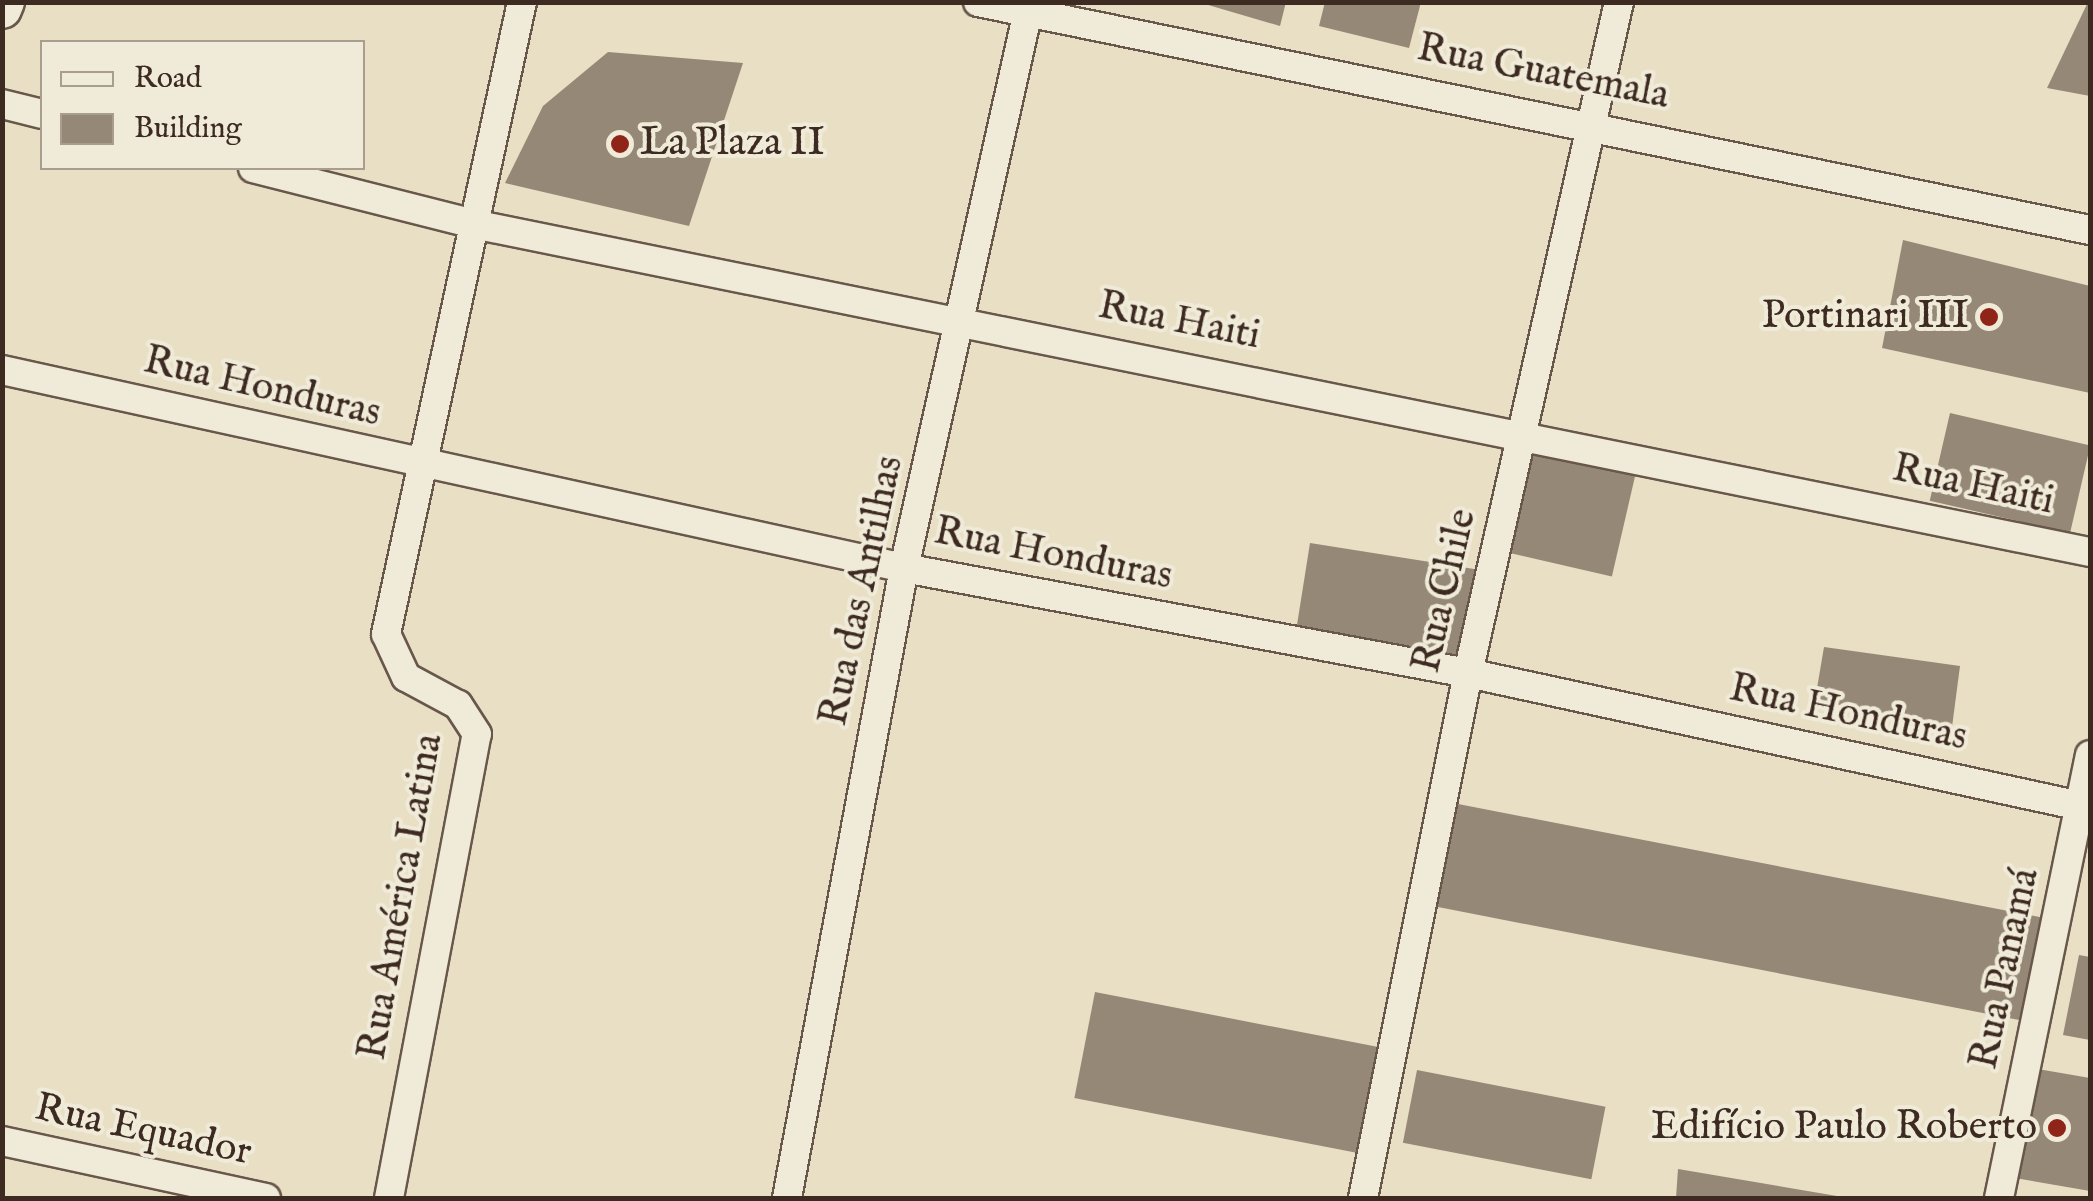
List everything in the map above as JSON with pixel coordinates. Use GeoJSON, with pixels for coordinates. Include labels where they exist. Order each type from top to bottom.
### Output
{"type":"FeatureCollection","features":[{"type":"Feature","properties":{"kind":"street","name":"Rua América Latina"},"geometry":{"type":"LineString","coordinates":[[389,1198],[477,734],[458,705],[406,677],[386,634],[478,224],[522,2]]}},
{"type":"Feature","properties":{"kind":"street","name":"Rua Guatemala"},"geometry":{"type":"LineString","coordinates":[[978,2],[1029,7],[1593,122],[2090,230]]}},
{"type":"Feature","properties":{"kind":"street","name":"Rua Chile"},"geometry":{"type":"LineString","coordinates":[[1363,1198],[1468,672],[1619,2]]}},
{"type":"Feature","properties":{"kind":"street","name":"Rua das Antilhas"},"geometry":{"type":"LineString","coordinates":[[786,1198],[904,568],[966,320],[1029,7]]}},
{"type":"Feature","properties":{"kind":"street"},"geometry":{"type":"LineString","coordinates":[[2,104],[40,114]]}},
{"type":"Feature","properties":{"kind":"street","name":"Rua Haiti"},"geometry":{"type":"LineString","coordinates":[[260,170],[478,224],[1523,431],[2090,552]]}},
{"type":"Feature","properties":{"kind":"street","name":"Rua Honduras"},"geometry":{"type":"LineString","coordinates":[[2,370],[424,466],[904,568],[1468,672],[2086,807]]}},
{"type":"Feature","properties":{"kind":"street","name":"Rua Panamá"},"geometry":{"type":"LineString","coordinates":[[2000,1198],[2086,807],[2090,755]]}},
{"type":"Feature","properties":{"kind":"street","name":"Rua Equador"},"geometry":{"type":"LineString","coordinates":[[2,1141],[266,1198]]}},
{"type":"Feature","properties":{"kind":"building"},"geometry":{"type":"Polygon","coordinates":[[[1198,2],[1286,2],[1280,26],[1198,2]]]}},
{"type":"Feature","properties":{"kind":"building"},"geometry":{"type":"Polygon","coordinates":[[[1325,2],[1421,2],[1409,48],[1319,26],[1325,2]]]}},
{"type":"Feature","properties":{"kind":"building"},"geometry":{"type":"Polygon","coordinates":[[[2088,2],[2090,96],[2047,88],[2088,2]]]}},
{"type":"Feature","properties":{"kind":"building","name":"La Plaza II"},"geometry":{"type":"Polygon","coordinates":[[[608,52],[743,63],[689,226],[505,183],[543,106],[608,52]]]}},
{"type":"Feature","properties":{"kind":"building","name":"Portinari III"},"geometry":{"type":"Polygon","coordinates":[[[1903,240],[2090,286],[2090,393],[1882,348],[1903,240]]]}},
{"type":"Feature","properties":{"kind":"building"},"geometry":{"type":"Polygon","coordinates":[[[1950,413],[2090,445],[2070,533],[1930,501],[1950,413]]]}},
{"type":"Feature","properties":{"kind":"building"},"geometry":{"type":"Polygon","coordinates":[[[1532,438],[1638,463],[1612,577],[1506,552],[1532,438]]]}},
{"type":"Feature","properties":{"kind":"building"},"geometry":{"type":"Polygon","coordinates":[[[1310,543],[1479,570],[1465,661],[1296,634],[1310,543]]]}},
{"type":"Feature","properties":{"kind":"building"},"geometry":{"type":"Polygon","coordinates":[[[1824,647],[1960,666],[1952,727],[1815,700],[1824,647]]]}},
{"type":"Feature","properties":{"kind":"building"},"geometry":{"type":"Polygon","coordinates":[[[1453,803],[2047,918],[2027,1022],[1433,906],[1453,803]]]}},
{"type":"Feature","properties":{"kind":"building"},"geometry":{"type":"Polygon","coordinates":[[[2079,955],[2090,957],[2090,1040],[2063,1035],[2079,955]]]}},
{"type":"Feature","properties":{"kind":"building"},"geometry":{"type":"Polygon","coordinates":[[[1095,992],[1384,1048],[1363,1154],[1074,1098],[1095,992]]]}},
{"type":"Feature","properties":{"kind":"building","name":"Edifício Paulo Roberto"},"geometry":{"type":"Polygon","coordinates":[[[2032,1068],[2090,1078],[2090,1191],[2015,1178],[2032,1068]]]}},
{"type":"Feature","properties":{"kind":"building"},"geometry":{"type":"Polygon","coordinates":[[[1417,1070],[1605,1107],[1591,1179],[1403,1143],[1417,1070]]]}},
{"type":"Feature","properties":{"kind":"building"},"geometry":{"type":"Polygon","coordinates":[[[1678,1169],[1837,1196],[1837,1198],[1676,1198],[1678,1169]]]}},
{"type":"Feature","properties":{"kind":"place","name":"La Plaza II"},"geometry":{"type":"Point","coordinates":[620,144]}},
{"type":"Feature","properties":{"kind":"place","name":"Portinari III"},"geometry":{"type":"Point","coordinates":[1989,317]}},
{"type":"Feature","properties":{"kind":"place","name":"Edifício Paulo Roberto"},"geometry":{"type":"Point","coordinates":[2057,1128]}}]}
